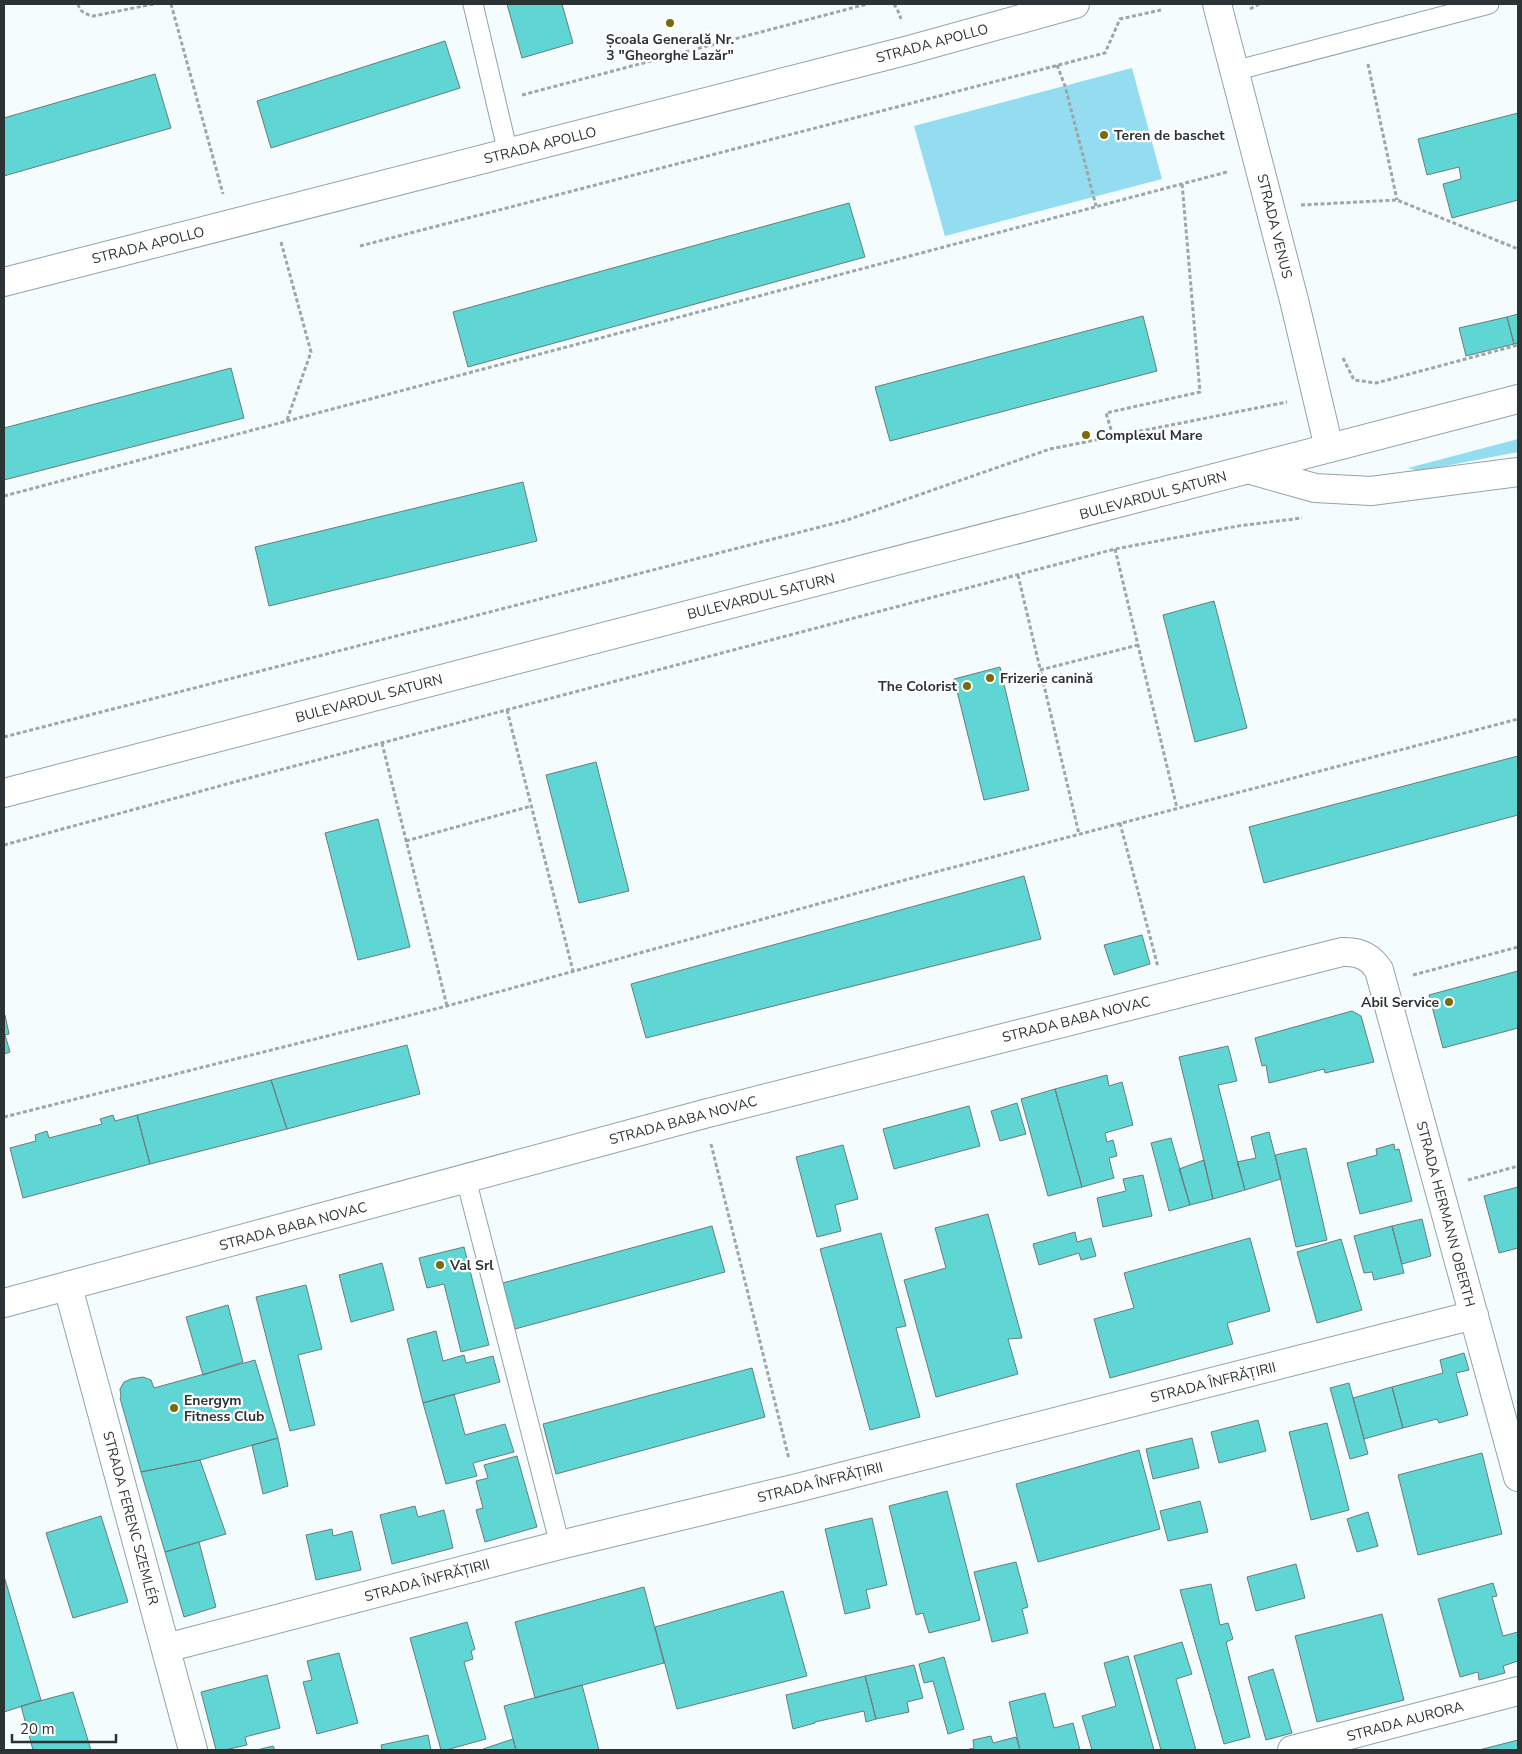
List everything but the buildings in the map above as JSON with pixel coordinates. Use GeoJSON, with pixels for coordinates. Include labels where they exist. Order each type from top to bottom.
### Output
{"type":"FeatureCollection","features":[{"type":"Feature","properties":{"kind":"street","name":"STRADA APOLLO"},"geometry":{"type":"LineString","coordinates":[[4,282],[910,50],[1075,4]]}},
{"type":"Feature","properties":{"kind":"street","name":"STRADA VENUS"},"geometry":{"type":"LineString","coordinates":[[1216,4],[1259,162],[1329,448]]}},
{"type":"Feature","properties":{"kind":"street","name":"BULEVARDUL SATURN"},"geometry":{"type":"LineString","coordinates":[[4,793],[1518,399]]}},
{"type":"Feature","properties":{"kind":"street"},"geometry":{"type":"LineString","coordinates":[[1251,470],[1315,488],[1371,491],[1518,472]]}},
{"type":"Feature","properties":{"kind":"street","name":"STRADA BABA NOVAC"},"geometry":{"type":"LineString","coordinates":[[4,1303],[704,1114],[1342,952],[1354,951],[1366,955]]}},
{"type":"Feature","properties":{"kind":"street","name":"STRADA HERMANN OBERTH"},"geometry":{"type":"LineString","coordinates":[[1366,955],[1374,962],[1383,982],[1518,1477]]}},
{"type":"Feature","properties":{"kind":"street","name":"STRADA FERENC SZEMLÉR"},"geometry":{"type":"LineString","coordinates":[[68,1287],[193,1750]]}},
{"type":"Feature","properties":{"kind":"street","name":"STRADA ÎNFRĂȚIRII"},"geometry":{"type":"LineString","coordinates":[[166,1648],[560,1545],[797,1488],[1474,1315]]}},
{"type":"Feature","properties":{"kind":"street","name":"STRADA AURORA"},"geometry":{"type":"LineString","coordinates":[[1292,1750],[1518,1691]]}},
{"type":"Feature","properties":{"kind":"lane"},"geometry":{"type":"LineString","coordinates":[[474,4],[508,153]]}},
{"type":"Feature","properties":{"kind":"lane"},"geometry":{"type":"LineString","coordinates":[[1234,71],[1489,4]]}},
{"type":"Feature","properties":{"kind":"lane"},"geometry":{"type":"LineString","coordinates":[[466,1179],[560,1545]]}},
{"type":"Feature","properties":{"kind":"path"},"geometry":{"type":"LineString","coordinates":[[78,4],[84,14],[93,16],[154,4]]}},
{"type":"Feature","properties":{"kind":"path"},"geometry":{"type":"LineString","coordinates":[[171,4],[231,224]]}},
{"type":"Feature","properties":{"kind":"path"},"geometry":{"type":"LineString","coordinates":[[496,102],[867,4]]}},
{"type":"Feature","properties":{"kind":"path"},"geometry":{"type":"LineString","coordinates":[[360,246],[1105,53],[1120,19],[1161,10]]}},
{"type":"Feature","properties":{"kind":"path"},"geometry":{"type":"LineString","coordinates":[[1362,37],[1398,200]]}},
{"type":"Feature","properties":{"kind":"path"},"geometry":{"type":"LineString","coordinates":[[1057,65],[1066,86],[1096,206]]}},
{"type":"Feature","properties":{"kind":"path"},"geometry":{"type":"LineString","coordinates":[[4,496],[1259,162]]}},
{"type":"Feature","properties":{"kind":"path"},"geometry":{"type":"LineString","coordinates":[[1113,436],[1106,412],[1200,392],[1182,183]]}},
{"type":"Feature","properties":{"kind":"path"},"geometry":{"type":"LineString","coordinates":[[1299,205],[1398,200],[1518,248]]}},
{"type":"Feature","properties":{"kind":"path"},"geometry":{"type":"LineString","coordinates":[[273,213],[311,352],[286,421]]}},
{"type":"Feature","properties":{"kind":"path"},"geometry":{"type":"LineString","coordinates":[[1341,354],[1354,380],[1376,383],[1518,345]]}},
{"type":"Feature","properties":{"kind":"path"},"geometry":{"type":"LineString","coordinates":[[4,737],[847,520],[1050,449],[1288,402],[1291,396]]}},
{"type":"Feature","properties":{"kind":"path"},"geometry":{"type":"LineString","coordinates":[[4,845],[1115,548],[1238,526],[1307,518]]}},
{"type":"Feature","properties":{"kind":"path"},"geometry":{"type":"LineString","coordinates":[[1115,548],[1177,808]]}},
{"type":"Feature","properties":{"kind":"path"},"geometry":{"type":"LineString","coordinates":[[1018,574],[1078,834]]}},
{"type":"Feature","properties":{"kind":"path"},"geometry":{"type":"LineString","coordinates":[[1040,670],[1138,645]]}},
{"type":"Feature","properties":{"kind":"path"},"geometry":{"type":"LineString","coordinates":[[507,710],[573,971]]}},
{"type":"Feature","properties":{"kind":"path"},"geometry":{"type":"LineString","coordinates":[[4,1118],[447,1006],[905,880],[1518,719]]}},
{"type":"Feature","properties":{"kind":"path"},"geometry":{"type":"LineString","coordinates":[[382,743],[447,1006]]}},
{"type":"Feature","properties":{"kind":"path"},"geometry":{"type":"LineString","coordinates":[[406,841],[531,806]]}},
{"type":"Feature","properties":{"kind":"path"},"geometry":{"type":"LineString","coordinates":[[1120,823],[1166,997]]}},
{"type":"Feature","properties":{"kind":"path"},"geometry":{"type":"LineString","coordinates":[[1383,982],[1518,947]]}},
{"type":"Feature","properties":{"kind":"path"},"geometry":{"type":"LineString","coordinates":[[704,1114],[797,1488]]}},
{"type":"Feature","properties":{"kind":"path"},"geometry":{"type":"LineString","coordinates":[[1439,1188],[1518,1166]]}},
{"type":"Feature","properties":{"kind":"shaded area"},"geometry":{"type":"Polygon","coordinates":[[[1132,68],[1162,179],[945,236],[914,126],[1132,68]]]}},
{"type":"Feature","properties":{"kind":"shaded area"},"geometry":{"type":"Polygon","coordinates":[[[1518,439],[1518,452],[1419,471],[1408,468],[1518,439]]]}},
{"type":"Feature","properties":{"kind":"place","name":"Școala Generală Nr. 3 \"Gheorghe Lazăr\""},"geometry":{"type":"Point","coordinates":[670,23]}},
{"type":"Feature","properties":{"kind":"place","name":"Teren de baschet"},"geometry":{"type":"Point","coordinates":[1104,135]}},
{"type":"Feature","properties":{"kind":"place","name":"Complexul Mare"},"geometry":{"type":"Point","coordinates":[1086,435]}},
{"type":"Feature","properties":{"kind":"place","name":"Frizerie canină"},"geometry":{"type":"Point","coordinates":[990,678]}},
{"type":"Feature","properties":{"kind":"place","name":"The Colorist"},"geometry":{"type":"Point","coordinates":[967,686]}},
{"type":"Feature","properties":{"kind":"place","name":"Abil Service"},"geometry":{"type":"Point","coordinates":[1449,1002]}},
{"type":"Feature","properties":{"kind":"place","name":"Val Srl"},"geometry":{"type":"Point","coordinates":[440,1265]}},
{"type":"Feature","properties":{"kind":"place","name":"Energym Fitness Club"},"geometry":{"type":"Point","coordinates":[174,1408]}}]}
